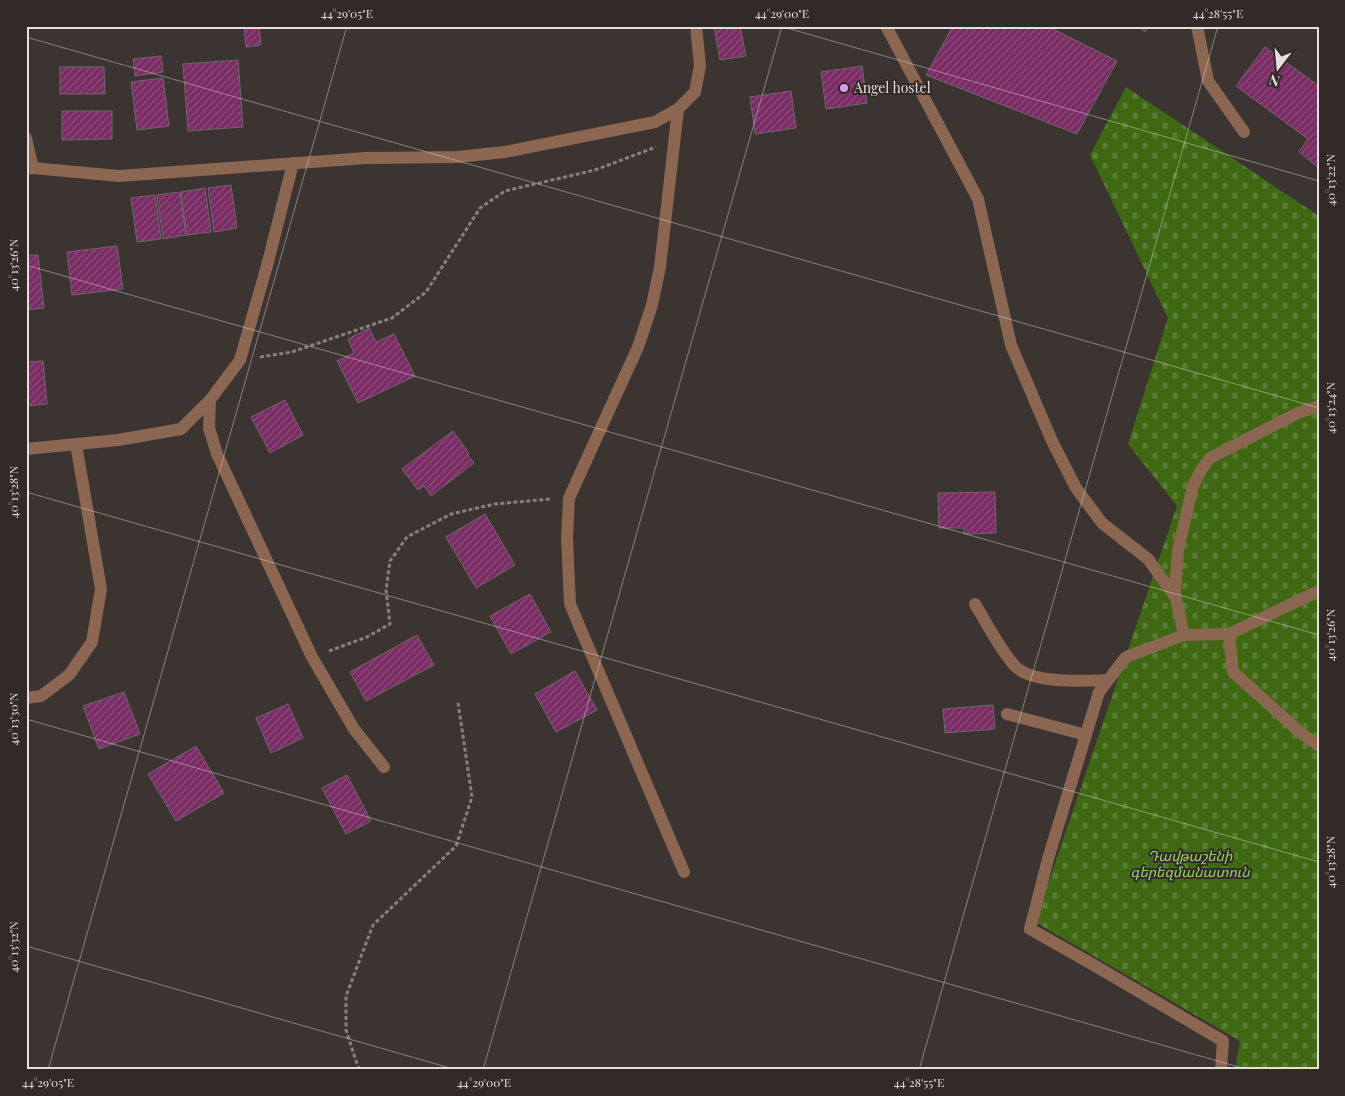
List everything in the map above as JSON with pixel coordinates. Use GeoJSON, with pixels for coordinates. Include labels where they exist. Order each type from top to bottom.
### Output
{"type":"FeatureCollection","features":[{"type":"Feature","properties":{"kind":"street"},"geometry":{"type":"LineString","coordinates":[[26,138],[30,168],[119,176],[366,158],[457,157],[505,152],[655,122],[678,109],[696,92],[700,66],[696,26]]}},
{"type":"Feature","properties":{"kind":"street"},"geometry":{"type":"LineString","coordinates":[[886,26],[978,199],[1011,345],[1052,441],[1076,488],[1102,523],[1148,559],[1176,598]]}},
{"type":"Feature","properties":{"kind":"street"},"geometry":{"type":"LineString","coordinates":[[1197,26],[1208,81],[1244,132]]}},
{"type":"Feature","properties":{"kind":"street"},"geometry":{"type":"LineString","coordinates":[[678,109],[660,267],[652,305],[638,347],[569,498],[567,538],[570,604],[684,872]]}},
{"type":"Feature","properties":{"kind":"street"},"geometry":{"type":"LineString","coordinates":[[26,449],[118,440],[181,429],[210,400],[240,360],[268,262],[293,163]]}},
{"type":"Feature","properties":{"kind":"street"},"geometry":{"type":"LineString","coordinates":[[210,400],[209,428],[217,454],[312,657],[354,729],[384,767]]}},
{"type":"Feature","properties":{"kind":"street"},"geometry":{"type":"LineString","coordinates":[[1184,635],[1175,593],[1178,550],[1193,486],[1201,470],[1210,458],[1298,413],[1319,406]]}},
{"type":"Feature","properties":{"kind":"street"},"geometry":{"type":"LineString","coordinates":[[26,698],[41,696],[69,675],[92,642],[101,590],[76,444]]}},
{"type":"Feature","properties":{"kind":"street"},"geometry":{"type":"LineString","coordinates":[[1220,1070],[1223,1041],[1030,929],[1048,859],[1099,692],[1126,657],[1184,635],[1229,634],[1319,590]]}},
{"type":"Feature","properties":{"kind":"street"},"geometry":{"type":"LineString","coordinates":[[976,604],[1015,667],[1028,675],[1062,681],[1108,680]]}},
{"type":"Feature","properties":{"kind":"street"},"geometry":{"type":"LineString","coordinates":[[1229,634],[1234,672],[1301,733],[1319,746]]}},
{"type":"Feature","properties":{"kind":"street"},"geometry":{"type":"LineString","coordinates":[[1007,714],[1086,735]]}},
{"type":"Feature","properties":{"kind":"path"},"geometry":{"type":"LineString","coordinates":[[240,360],[292,352],[392,318],[426,292],[480,208],[505,191],[595,170],[675,139]]}},
{"type":"Feature","properties":{"kind":"path"},"geometry":{"type":"LineString","coordinates":[[312,657],[368,637],[390,624],[386,590],[390,561],[407,537],[450,514],[495,504],[569,498]]}},
{"type":"Feature","properties":{"kind":"path"},"geometry":{"type":"LineString","coordinates":[[359,1070],[346,1030],[346,996],[373,925],[456,846],[472,797],[458,702]]}},
{"type":"Feature","properties":{"kind":"green space","name":"Դավթաշենի գերեզմանատուն"},"geometry":{"type":"Polygon","coordinates":[[[1126,87],[1319,216],[1319,1070],[1235,1070],[1240,1041],[1035,922],[1177,506],[1128,444],[1168,318],[1090,155],[1126,87]]]}},
{"type":"Feature","properties":{"kind":"building"},"geometry":{"type":"Polygon","coordinates":[[[244,26],[259,26],[261,45],[246,47],[244,26]]]}},
{"type":"Feature","properties":{"kind":"building"},"geometry":{"type":"Polygon","coordinates":[[[714,26],[740,26],[746,56],[720,60],[714,26]]]}},
{"type":"Feature","properties":{"kind":"building"},"geometry":{"type":"Polygon","coordinates":[[[953,26],[1047,26],[1117,61],[1077,134],[926,75],[953,26]]]}},
{"type":"Feature","properties":{"kind":"building"},"geometry":{"type":"Polygon","coordinates":[[[1137,26],[1149,26],[1145,32],[1137,26]]]}},
{"type":"Feature","properties":{"kind":"building"},"geometry":{"type":"Polygon","coordinates":[[[1265,47],[1319,86],[1319,168],[1299,152],[1308,139],[1236,86],[1265,47]]]}},
{"type":"Feature","properties":{"kind":"building"},"geometry":{"type":"Polygon","coordinates":[[[161,56],[163,72],[135,76],[133,59],[161,56]]]}},
{"type":"Feature","properties":{"kind":"building"},"geometry":{"type":"Polygon","coordinates":[[[238,60],[243,127],[188,131],[183,64],[238,60]]]}},
{"type":"Feature","properties":{"kind":"building","name":"Angel hostel"},"geometry":{"type":"Polygon","coordinates":[[[862,66],[867,103],[826,109],[821,72],[862,66]]]}},
{"type":"Feature","properties":{"kind":"building"},"geometry":{"type":"Polygon","coordinates":[[[60,67],[104,67],[105,94],[60,94],[60,67]]]}},
{"type":"Feature","properties":{"kind":"building"},"geometry":{"type":"Polygon","coordinates":[[[163,78],[169,126],[137,130],[131,82],[163,78]]]}},
{"type":"Feature","properties":{"kind":"building"},"geometry":{"type":"Polygon","coordinates":[[[791,91],[796,128],[755,134],[750,97],[791,91]]]}},
{"type":"Feature","properties":{"kind":"building"},"geometry":{"type":"Polygon","coordinates":[[[62,111],[112,111],[112,139],[62,140],[62,111]]]}},
{"type":"Feature","properties":{"kind":"building"},"geometry":{"type":"Polygon","coordinates":[[[231,185],[237,228],[214,232],[208,188],[231,185]]]}},
{"type":"Feature","properties":{"kind":"building"},"geometry":{"type":"Polygon","coordinates":[[[205,188],[211,232],[187,235],[181,192],[205,188]]]}},
{"type":"Feature","properties":{"kind":"building"},"geometry":{"type":"Polygon","coordinates":[[[180,192],[186,235],[163,239],[157,195],[180,192]]]}},
{"type":"Feature","properties":{"kind":"building"},"geometry":{"type":"Polygon","coordinates":[[[155,195],[161,239],[137,242],[131,198],[155,195]]]}},
{"type":"Feature","properties":{"kind":"building"},"geometry":{"type":"Polygon","coordinates":[[[117,246],[123,289],[72,295],[67,252],[117,246]]]}},
{"type":"Feature","properties":{"kind":"building"},"geometry":{"type":"Polygon","coordinates":[[[38,255],[44,308],[26,310],[26,256],[38,255]]]}},
{"type":"Feature","properties":{"kind":"building"},"geometry":{"type":"Polygon","coordinates":[[[369,328],[376,342],[394,334],[415,376],[358,403],[337,361],[354,353],[348,339],[369,328]]]}},
{"type":"Feature","properties":{"kind":"building"},"geometry":{"type":"Polygon","coordinates":[[[43,361],[47,404],[26,406],[26,362],[43,361]]]}},
{"type":"Feature","properties":{"kind":"building"},"geometry":{"type":"Polygon","coordinates":[[[285,400],[303,435],[270,453],[251,417],[285,400]]]}},
{"type":"Feature","properties":{"kind":"building"},"geometry":{"type":"Polygon","coordinates":[[[453,431],[474,463],[431,496],[424,486],[418,490],[402,469],[453,431]]]}},
{"type":"Feature","properties":{"kind":"building"},"geometry":{"type":"Polygon","coordinates":[[[995,492],[996,533],[964,534],[964,528],[939,528],[938,493],[995,492]]]}},
{"type":"Feature","properties":{"kind":"building"},"geometry":{"type":"Polygon","coordinates":[[[485,514],[515,565],[476,588],[446,537],[485,514]]]}},
{"type":"Feature","properties":{"kind":"building"},"geometry":{"type":"Polygon","coordinates":[[[530,594],[551,632],[511,654],[490,616],[530,594]]]}},
{"type":"Feature","properties":{"kind":"building"},"geometry":{"type":"Polygon","coordinates":[[[417,635],[434,665],[366,701],[350,672],[417,635]]]}},
{"type":"Feature","properties":{"kind":"building"},"geometry":{"type":"Polygon","coordinates":[[[575,671],[597,710],[556,732],[535,694],[575,671]]]}},
{"type":"Feature","properties":{"kind":"building"},"geometry":{"type":"Polygon","coordinates":[[[124,692],[140,734],[99,749],[83,706],[124,692]]]}},
{"type":"Feature","properties":{"kind":"building"},"geometry":{"type":"Polygon","coordinates":[[[288,704],[303,738],[271,753],[256,718],[288,704]]]}},
{"type":"Feature","properties":{"kind":"building"},"geometry":{"type":"Polygon","coordinates":[[[993,705],[995,729],[945,733],[943,709],[993,705]]]}},
{"type":"Feature","properties":{"kind":"building"},"geometry":{"type":"Polygon","coordinates":[[[196,746],[224,793],[176,821],[148,774],[196,746]]]}},
{"type":"Feature","properties":{"kind":"building"},"geometry":{"type":"Polygon","coordinates":[[[347,775],[371,821],[346,834],[322,788],[347,775]]]}},
{"type":"Feature","properties":{"kind":"place","name":"Angel hostel"},"geometry":{"type":"Point","coordinates":[844,88]}}]}
